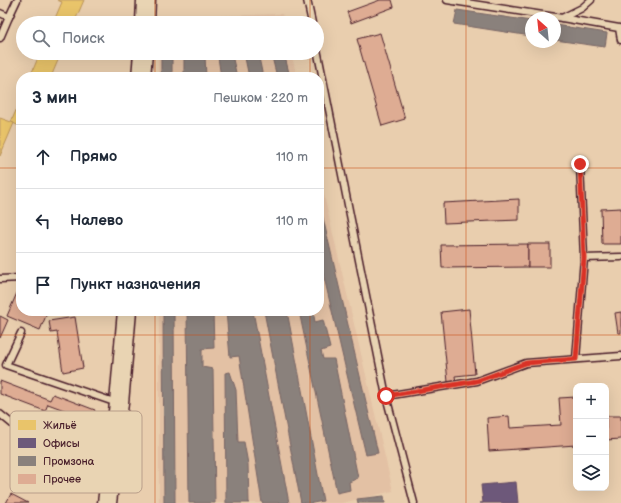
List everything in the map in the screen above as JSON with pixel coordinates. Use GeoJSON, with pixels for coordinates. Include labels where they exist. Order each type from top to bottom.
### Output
{"type":"FeatureCollection","features":[{"type":"Feature","properties":{"kind":"street"},"geometry":{"type":"LineString","coordinates":[[145,16],[146,0]]}},
{"type":"Feature","properties":{"kind":"street"},"geometry":{"type":"LineString","coordinates":[[141,72],[142,60]]}},
{"type":"Feature","properties":{"kind":"street"},"geometry":{"type":"LineString","coordinates":[[117,411],[127,316]]}},
{"type":"Feature","properties":{"kind":"street"},"geometry":{"type":"LineString","coordinates":[[107,503],[108,493]]}},
{"type":"Feature","properties":{"kind":"lane"},"geometry":{"type":"LineString","coordinates":[[0,38],[17,0]]}},
{"type":"Feature","properties":{"kind":"lane"},"geometry":{"type":"LineString","coordinates":[[307,0],[310,16]]}},
{"type":"Feature","properties":{"kind":"lane"},"geometry":{"type":"LineString","coordinates":[[447,0],[619,28],[621,40]]}},
{"type":"Feature","properties":{"kind":"lane"},"geometry":{"type":"LineString","coordinates":[[562,18],[582,8],[591,0]]}},
{"type":"Feature","properties":{"kind":"lane"},"geometry":{"type":"LineString","coordinates":[[0,13],[9,17]]}},
{"type":"Feature","properties":{"kind":"lane"},"geometry":{"type":"LineString","coordinates":[[319,60],[322,72]]}},
{"type":"Feature","properties":{"kind":"lane"},"geometry":{"type":"LineString","coordinates":[[324,84],[386,396],[414,503]]}},
{"type":"Feature","properties":{"kind":"lane"},"geometry":{"type":"LineString","coordinates":[[576,359],[584,258],[580,164]]}},
{"type":"Feature","properties":{"kind":"lane"},"geometry":{"type":"LineString","coordinates":[[584,258],[621,257]]}},
{"type":"Feature","properties":{"kind":"lane"},"geometry":{"type":"LineString","coordinates":[[0,279],[16,278]]}},
{"type":"Feature","properties":{"kind":"lane"},"geometry":{"type":"LineString","coordinates":[[21,333],[6,365],[118,403]]}},
{"type":"Feature","properties":{"kind":"lane"},"geometry":{"type":"LineString","coordinates":[[386,396],[477,381],[526,363],[621,356]]}},
{"type":"Feature","properties":{"kind":"lane"},"geometry":{"type":"LineString","coordinates":[[0,414],[10,422]]}},
{"type":"Feature","properties":{"kind":"shaded area"},"geometry":{"type":"Polygon","coordinates":[[[282,14],[282,16],[220,16],[282,14]]]}},
{"type":"Feature","properties":{"kind":"shaded area"},"geometry":{"type":"Polygon","coordinates":[[[158,60],[293,60],[296,72],[158,72],[158,60]]]}},
{"type":"Feature","properties":{"kind":"shaded area"},"geometry":{"type":"Polygon","coordinates":[[[324,195],[393,491],[342,503],[159,503],[159,316],[324,316],[324,195]]]}},
{"type":"Feature","properties":{"kind":"building: Жильё"},"geometry":{"type":"Polygon","coordinates":[[[57,0],[84,0],[77,16],[56,16],[62,2],[57,0]]]}},
{"type":"Feature","properties":{"kind":"building: Жильё"},"geometry":{"type":"Polygon","coordinates":[[[37,60],[58,60],[53,72],[32,72],[37,60]]]}},
{"type":"Feature","properties":{"kind":"building: Жильё"},"geometry":{"type":"Polygon","coordinates":[[[16,110],[16,124],[11,122],[16,110]]]}},
{"type":"Feature","properties":{"kind":"building: Жильё"},"geometry":{"type":"Polygon","coordinates":[[[0,118],[14,123],[0,156],[0,118]]]}},
{"type":"Feature","properties":{"kind":"building: Офисы"},"geometry":{"type":"Polygon","coordinates":[[[516,482],[518,503],[483,503],[481,485],[516,482]]]}},
{"type":"Feature","properties":{"kind":"building: Промзона"},"geometry":{"type":"Polygon","coordinates":[[[457,10],[525,20],[525,35],[454,24],[457,10]]]}},
{"type":"Feature","properties":{"kind":"building: Промзона"},"geometry":{"type":"Polygon","coordinates":[[[561,26],[607,33],[605,47],[561,41],[561,26]]]}},
{"type":"Feature","properties":{"kind":"building: Промзона"},"geometry":{"type":"Polygon","coordinates":[[[161,60],[172,60],[172,72],[161,72],[161,60]]]}},
{"type":"Feature","properties":{"kind":"building: Промзона"},"geometry":{"type":"Polygon","coordinates":[[[184,60],[205,60],[206,72],[184,72],[184,60]]]}},
{"type":"Feature","properties":{"kind":"building: Промзона"},"geometry":{"type":"Polygon","coordinates":[[[218,60],[233,60],[236,72],[220,72],[218,60]]]}},
{"type":"Feature","properties":{"kind":"building: Промзона"},"geometry":{"type":"Polygon","coordinates":[[[245,60],[259,60],[262,72],[248,72],[245,60]]]}},
{"type":"Feature","properties":{"kind":"building: Промзона"},"geometry":{"type":"Polygon","coordinates":[[[273,60],[286,60],[289,72],[276,72],[273,60]]]}},
{"type":"Feature","properties":{"kind":"building: Промзона"},"geometry":{"type":"Polygon","coordinates":[[[324,222],[378,453],[366,455],[324,277],[324,222]]]}},
{"type":"Feature","properties":{"kind":"building: Промзона"},"geometry":{"type":"Polygon","coordinates":[[[163,316],[174,316],[175,503],[164,503],[163,316]]]}},
{"type":"Feature","properties":{"kind":"building: Промзона"},"geometry":{"type":"Polygon","coordinates":[[[187,316],[213,316],[214,348],[202,349],[202,367],[213,369],[215,503],[189,503],[187,316]]]}},
{"type":"Feature","properties":{"kind":"building: Промзона"},"geometry":{"type":"Polygon","coordinates":[[[226,316],[254,316],[289,503],[262,503],[239,356],[230,357],[226,316]]]}},
{"type":"Feature","properties":{"kind":"building: Промзона"},"geometry":{"type":"Polygon","coordinates":[[[265,316],[288,316],[323,501],[301,503],[265,316]]]}},
{"type":"Feature","properties":{"kind":"building: Промзона"},"geometry":{"type":"Polygon","coordinates":[[[300,316],[314,316],[315,322],[323,320],[330,348],[321,351],[323,359],[334,359],[358,478],[349,482],[350,490],[337,493],[300,316]]]}},
{"type":"Feature","properties":{"kind":"building: Промзона"},"geometry":{"type":"Polygon","coordinates":[[[230,372],[236,390],[238,442],[244,442],[248,464],[249,503],[226,503],[225,373],[230,372]]]}},
{"type":"Feature","properties":{"kind":"building: Промзона"},"geometry":{"type":"Polygon","coordinates":[[[384,496],[385,503],[358,503],[357,499],[384,496]]]}},
{"type":"Feature","properties":{"kind":"building: Прочее"},"geometry":{"type":"Polygon","coordinates":[[[380,0],[392,0],[394,7],[351,23],[347,12],[380,0]]]}},
{"type":"Feature","properties":{"kind":"building: Прочее"},"geometry":{"type":"Polygon","coordinates":[[[380,33],[405,119],[382,126],[357,39],[380,33]]]}},
{"type":"Feature","properties":{"kind":"building: Прочее"},"geometry":{"type":"Polygon","coordinates":[[[519,199],[519,220],[444,223],[443,203],[519,199]]]}},
{"type":"Feature","properties":{"kind":"building: Прочее"},"geometry":{"type":"Polygon","coordinates":[[[621,208],[621,244],[602,244],[601,209],[621,208]]]}},
{"type":"Feature","properties":{"kind":"building: Прочее"},"geometry":{"type":"Polygon","coordinates":[[[528,244],[528,267],[442,268],[441,245],[528,244]]]}},
{"type":"Feature","properties":{"kind":"building: Прочее"},"geometry":{"type":"Polygon","coordinates":[[[528,244],[550,244],[550,267],[528,267],[528,244]]]}},
{"type":"Feature","properties":{"kind":"building: Прочее"},"geometry":{"type":"Polygon","coordinates":[[[16,295],[16,316],[46,316],[40,330],[7,316],[16,295]]]}},
{"type":"Feature","properties":{"kind":"building: Прочее"},"geometry":{"type":"Polygon","coordinates":[[[469,309],[475,374],[455,376],[456,382],[448,382],[441,312],[469,309]]]}},
{"type":"Feature","properties":{"kind":"building: Прочее"},"geometry":{"type":"Polygon","coordinates":[[[621,312],[621,333],[618,333],[615,313],[621,312]]]}},
{"type":"Feature","properties":{"kind":"building: Прочее"},"geometry":{"type":"Polygon","coordinates":[[[0,316],[8,320],[0,338],[0,316]]]}},
{"type":"Feature","properties":{"kind":"building: Прочее"},"geometry":{"type":"Polygon","coordinates":[[[75,317],[83,368],[63,372],[57,332],[51,333],[49,321],[75,317]]]}},
{"type":"Feature","properties":{"kind":"building: Прочее"},"geometry":{"type":"Polygon","coordinates":[[[0,381],[50,400],[53,394],[95,410],[67,411],[48,404],[45,411],[0,394],[0,381]]]}},
{"type":"Feature","properties":{"kind":"building: Прочее"},"geometry":{"type":"Polygon","coordinates":[[[573,397],[573,445],[489,451],[487,418],[509,416],[510,428],[561,425],[559,398],[573,397]]]}},
{"type":"Feature","properties":{"kind":"building: Прочее"},"geometry":{"type":"Polygon","coordinates":[[[609,416],[621,416],[621,439],[609,440],[609,416]]]}},
{"type":"Feature","properties":{"kind":"building: Прочее"},"geometry":{"type":"Polygon","coordinates":[[[11,494],[28,503],[6,503],[11,494]]]}},
{"type":"Feature","properties":{"kind":"route"},"geometry":{"type":"LineString","coordinates":[[386,396],[477,381],[526,363],[576,359],[584,258],[580,164]]}}]}
